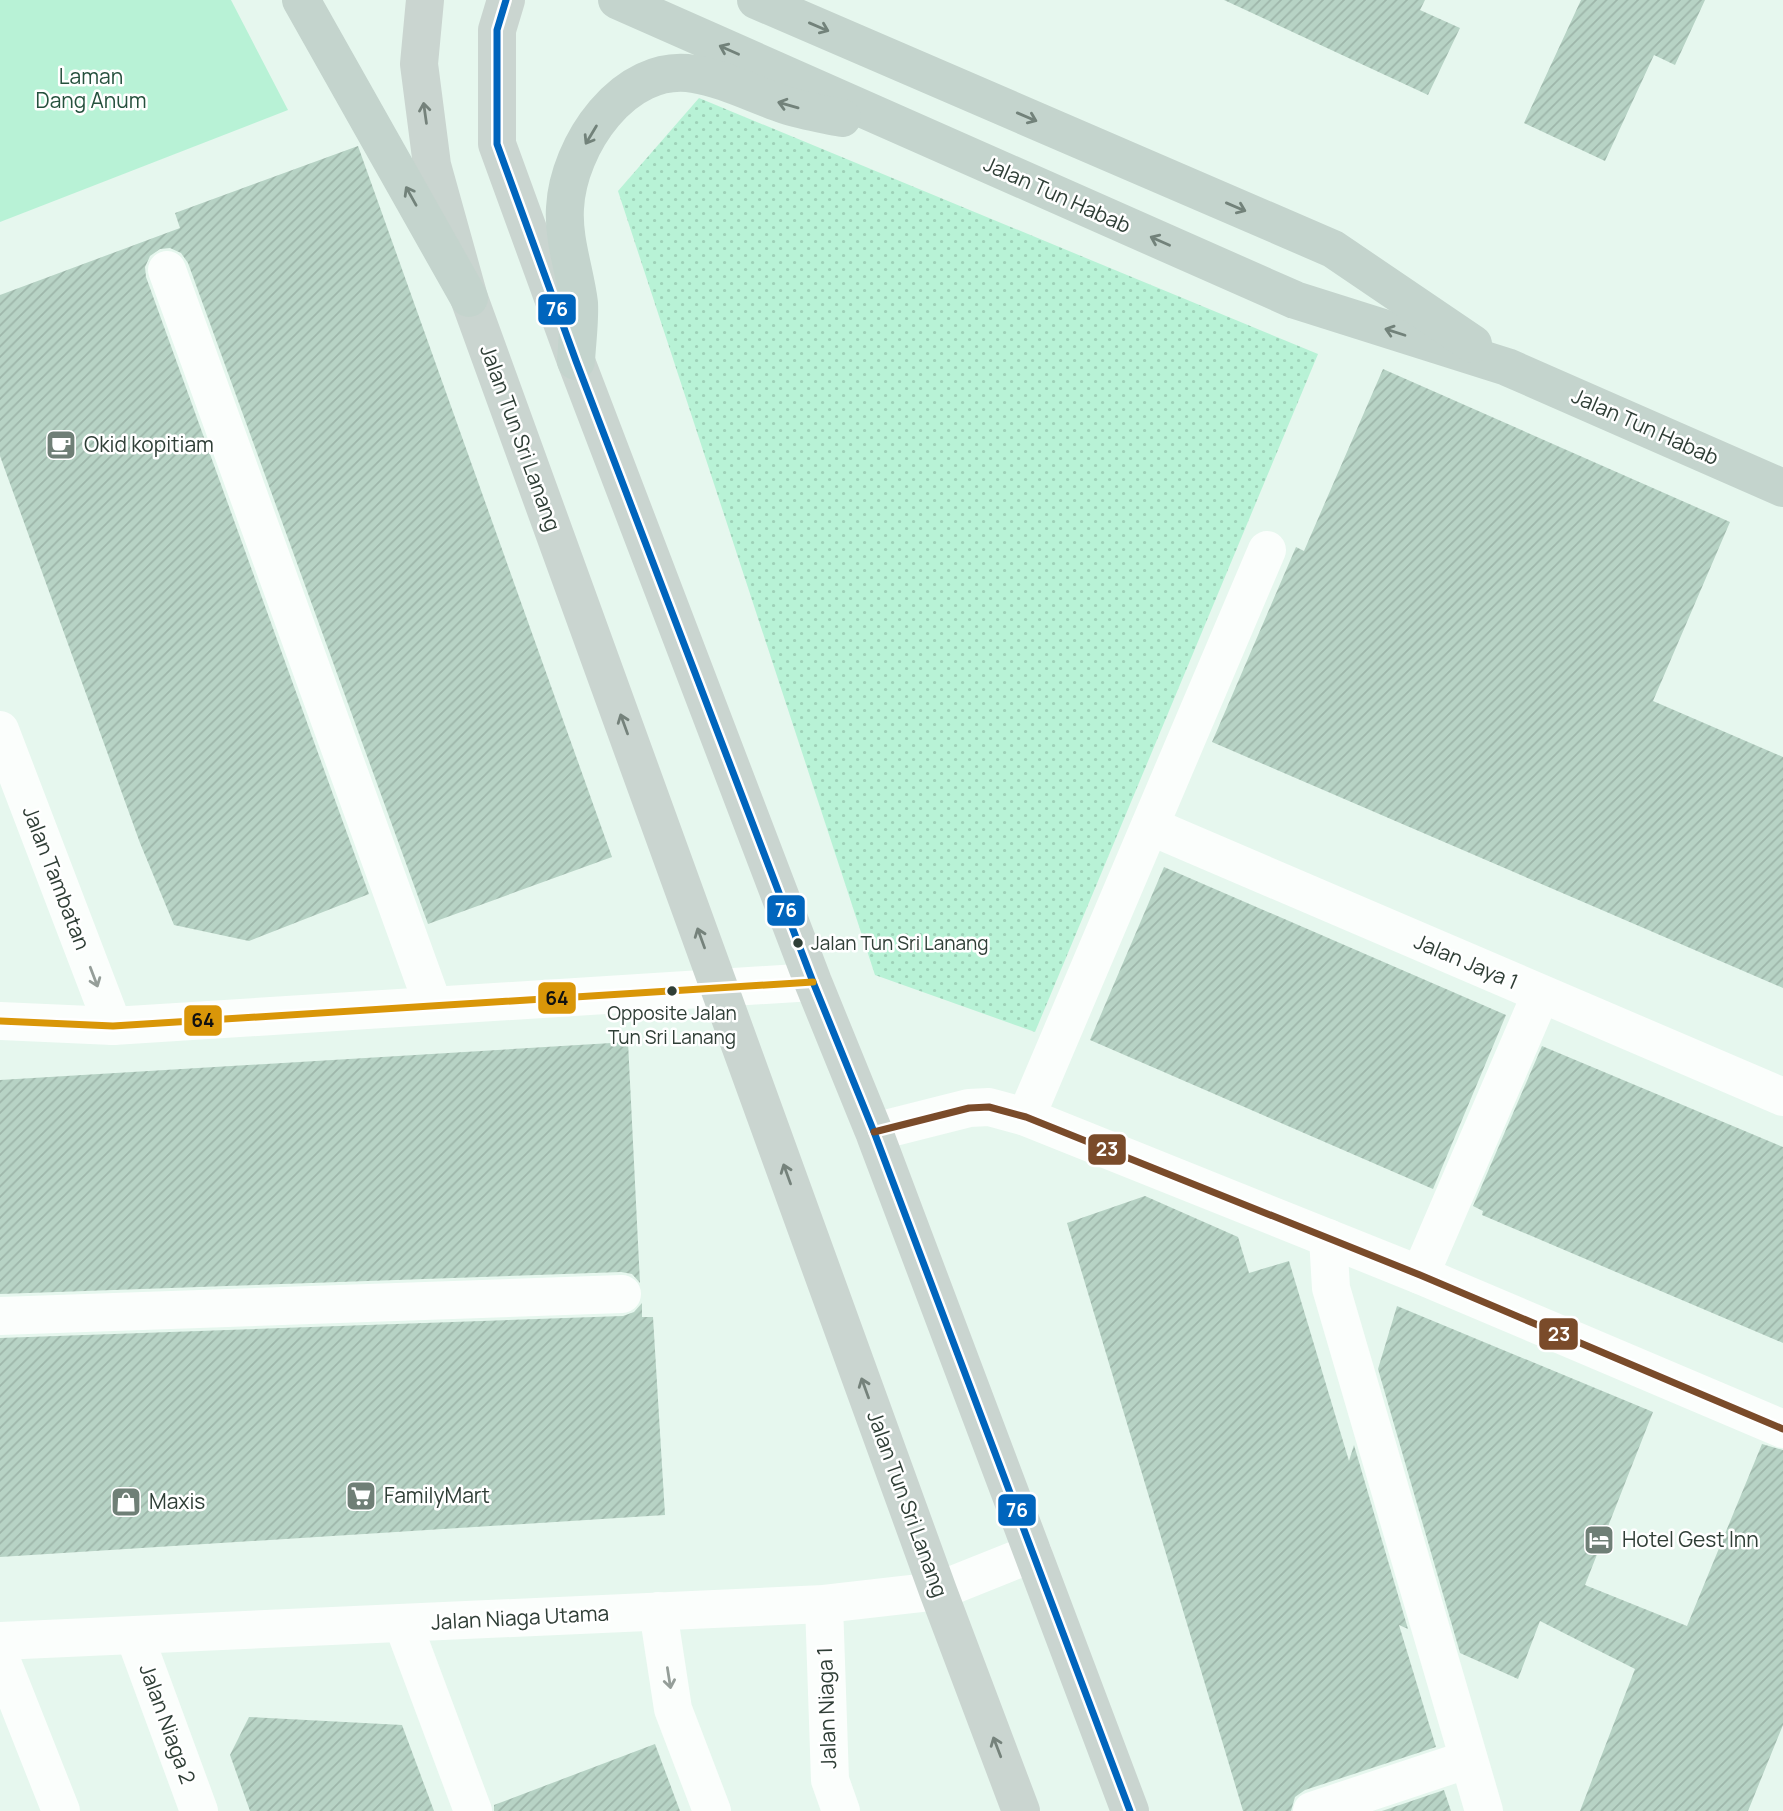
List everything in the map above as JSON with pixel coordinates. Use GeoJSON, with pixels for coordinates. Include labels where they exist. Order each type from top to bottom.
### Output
{"type":"FeatureCollection","features":[{"type":"Feature","properties":{"kind":"highway"},"geometry":{"type":"LineString","coordinates":[[301,0],[469,299]]}},
{"type":"Feature","properties":{"kind":"highway","name":"Jalan Tun Habab"},"geometry":{"type":"LineString","coordinates":[[617,0],[1295,300],[1507,367],[1783,488]]}},
{"type":"Feature","properties":{"kind":"highway","name":"Jalan Tun Habab"},"geometry":{"type":"LineString","coordinates":[[756,0],[1332,249],[1507,367]]}},
{"type":"Feature","properties":{"kind":"highway"},"geometry":{"type":"LineString","coordinates":[[576,361],[579,304],[566,237],[565,208],[570,182],[579,157],[604,115],[620,97],[638,85],[656,75],[695,74],[788,106],[926,137]]}},
{"type":"Feature","properties":{"kind":"main road","name":"Jalan Tun Sri Lanang"},"geometry":{"type":"LineString","coordinates":[[425,0],[419,64],[432,164],[469,299],[938,1591],[1021,1811]]}},
{"type":"Feature","properties":{"kind":"main road"},"geometry":{"type":"LineString","coordinates":[[506,0],[496,30],[497,144],[576,361],[813,982],[874,1132],[1130,1811]]}},
{"type":"Feature","properties":{"kind":"street"},"geometry":{"type":"LineString","coordinates":[[167,270],[433,1005]]}},
{"type":"Feature","properties":{"kind":"street"},"geometry":{"type":"LineString","coordinates":[[1026,1117],[1267,550]]}},
{"type":"Feature","properties":{"kind":"street","name":"Jalan Tambatan"},"geometry":{"type":"LineString","coordinates":[[0,732],[113,1026]]}},
{"type":"Feature","properties":{"kind":"street","name":"Jalan Jaya 1"},"geometry":{"type":"LineString","coordinates":[[1150,827],[1783,1097]]}},
{"type":"Feature","properties":{"kind":"street"},"geometry":{"type":"LineString","coordinates":[[0,1021],[113,1026],[813,982]]}},
{"type":"Feature","properties":{"kind":"street"},"geometry":{"type":"LineString","coordinates":[[1420,1275],[1541,994]]}},
{"type":"Feature","properties":{"kind":"street"},"geometry":{"type":"LineString","coordinates":[[874,1132],[969,1108],[989,1107],[1026,1117],[1420,1275],[1783,1429]]}},
{"type":"Feature","properties":{"kind":"street"},"geometry":{"type":"LineString","coordinates":[[1328,1238],[1331,1288],[1466,1760],[1484,1811]]}},
{"type":"Feature","properties":{"kind":"street"},"geometry":{"type":"LineString","coordinates":[[0,1316],[622,1294]]}},
{"type":"Feature","properties":{"kind":"street","name":"Jalan Niaga Utama"},"geometry":{"type":"LineString","coordinates":[[0,1641],[824,1604],[938,1591],[1033,1553]]}},
{"type":"Feature","properties":{"kind":"street","name":"Jalan Niaga 1"},"geometry":{"type":"LineString","coordinates":[[824,1604],[830,1780],[841,1811]]}},
{"type":"Feature","properties":{"kind":"street"},"geometry":{"type":"LineString","coordinates":[[659,1611],[674,1709],[712,1811]]}},
{"type":"Feature","properties":{"kind":"street"},"geometry":{"type":"LineString","coordinates":[[403,1624],[473,1811]]}},
{"type":"Feature","properties":{"kind":"street","name":"Jalan Niaga 2"},"geometry":{"type":"LineString","coordinates":[[135,1637],[199,1811]]}},
{"type":"Feature","properties":{"kind":"street"},"geometry":{"type":"LineString","coordinates":[[0,1657],[61,1811]]}},
{"type":"Feature","properties":{"kind":"street"},"geometry":{"type":"LineString","coordinates":[[1312,1811],[1466,1760]]}},
{"type":"Feature","properties":{"kind":"green space","name":"Laman Dang Anum"},"geometry":{"type":"Polygon","coordinates":[[[0,0],[231,0],[288,110],[0,222],[0,0]]]}},
{"type":"Feature","properties":{"kind":"green space"},"geometry":{"type":"Polygon","coordinates":[[[699,98],[1318,354],[1035,1032],[875,975],[618,191],[699,98]]]}},
{"type":"Feature","properties":{"kind":"building"},"geometry":{"type":"Polygon","coordinates":[[[1224,0],[1425,0],[1420,10],[1460,28],[1428,95],[1224,0]]]}},
{"type":"Feature","properties":{"kind":"building"},"geometry":{"type":"Polygon","coordinates":[[[1581,0],[1705,0],[1675,65],[1654,55],[1605,161],[1524,123],[1581,0]]]}},
{"type":"Feature","properties":{"kind":"building"},"geometry":{"type":"Polygon","coordinates":[[[358,146],[612,857],[428,924],[188,263],[181,253],[170,248],[160,249],[150,256],[145,267],[146,277],[369,894],[249,941],[174,925],[140,843],[0,456],[0,295],[180,228],[175,213],[358,146]]]}},
{"type":"Feature","properties":{"kind":"building"},"geometry":{"type":"Polygon","coordinates":[[[1383,369],[1730,522],[1653,701],[1783,757],[1783,988],[1212,742],[1296,547],[1304,551],[1383,369]]]}},
{"type":"Feature","properties":{"kind":"building"},"geometry":{"type":"Polygon","coordinates":[[[1164,867],[1506,1015],[1433,1189],[1090,1040],[1164,867]]]}},
{"type":"Feature","properties":{"kind":"building"},"geometry":{"type":"Polygon","coordinates":[[[628,1042],[640,1283],[632,1274],[621,1272],[0,1294],[0,1080],[628,1042]]]}},
{"type":"Feature","properties":{"kind":"building"},"geometry":{"type":"Polygon","coordinates":[[[1542,1046],[1783,1147],[1783,1343],[1482,1215],[1483,1211],[1473,1206],[1542,1046]]]}},
{"type":"Feature","properties":{"kind":"building"},"geometry":{"type":"Polygon","coordinates":[[[1145,1196],[1238,1237],[1249,1273],[1289,1261],[1349,1461],[1354,1445],[1408,1629],[1399,1625],[1436,1747],[1305,1790],[1295,1797],[1291,1811],[1243,1811],[1067,1223],[1145,1196]]]}},
{"type":"Feature","properties":{"kind":"building"},"geometry":{"type":"Polygon","coordinates":[[[642,1303],[642,1317],[653,1317],[665,1515],[0,1557],[0,1338],[623,1316],[634,1312],[642,1303]]]}},
{"type":"Feature","properties":{"kind":"building"},"geometry":{"type":"Polygon","coordinates":[[[1397,1306],[1653,1412],[1585,1585],[1687,1626],[1762,1444],[1783,1450],[1783,1725],[1748,1811],[1580,1811],[1635,1669],[1540,1621],[1518,1679],[1460,1653],[1378,1369],[1397,1306]]]}},
{"type":"Feature","properties":{"kind":"building"},"geometry":{"type":"Polygon","coordinates":[[[249,1717],[402,1725],[434,1811],[250,1811],[230,1755],[249,1717]]]}},
{"type":"Feature","properties":{"kind":"building"},"geometry":{"type":"Polygon","coordinates":[[[655,1744],[680,1811],[494,1811],[494,1805],[655,1744]]]}},
{"type":"Feature","properties":{"kind":"building"},"geometry":{"type":"Polygon","coordinates":[[[1444,1790],[1451,1811],[1382,1811],[1444,1790]]]}},
{"type":"Feature","properties":{"kind":"transit line","name":"76"},"geometry":{"type":"LineString","coordinates":[[506,0],[497,30],[497,144],[576,361],[813,982],[874,1132],[1130,1811]]}},
{"type":"Feature","properties":{"kind":"transit line","name":"64"},"geometry":{"type":"LineString","coordinates":[[0,1021],[113,1026],[813,982]]}},
{"type":"Feature","properties":{"kind":"transit line","name":"23"},"geometry":{"type":"LineString","coordinates":[[874,1132],[969,1108],[989,1107],[1026,1117],[1420,1275],[1783,1429]]}},
{"type":"Feature","properties":{"kind":"place","name":"Okid kopitiam"},"geometry":{"type":"Point","coordinates":[61,445]}},
{"type":"Feature","properties":{"kind":"place","name":"Jalan Tun Sri Lanang"},"geometry":{"type":"Point","coordinates":[798,943]}},
{"type":"Feature","properties":{"kind":"place","name":"Opposite Jalan Tun Sri Lanang"},"geometry":{"type":"Point","coordinates":[672,991]}},
{"type":"Feature","properties":{"kind":"place","name":"FamilyMart"},"geometry":{"type":"Point","coordinates":[361,1496]}},
{"type":"Feature","properties":{"kind":"place","name":"Maxis"},"geometry":{"type":"Point","coordinates":[126,1502]}},
{"type":"Feature","properties":{"kind":"place","name":"Hotel Gest Inn"},"geometry":{"type":"Point","coordinates":[1599,1540]}}]}
